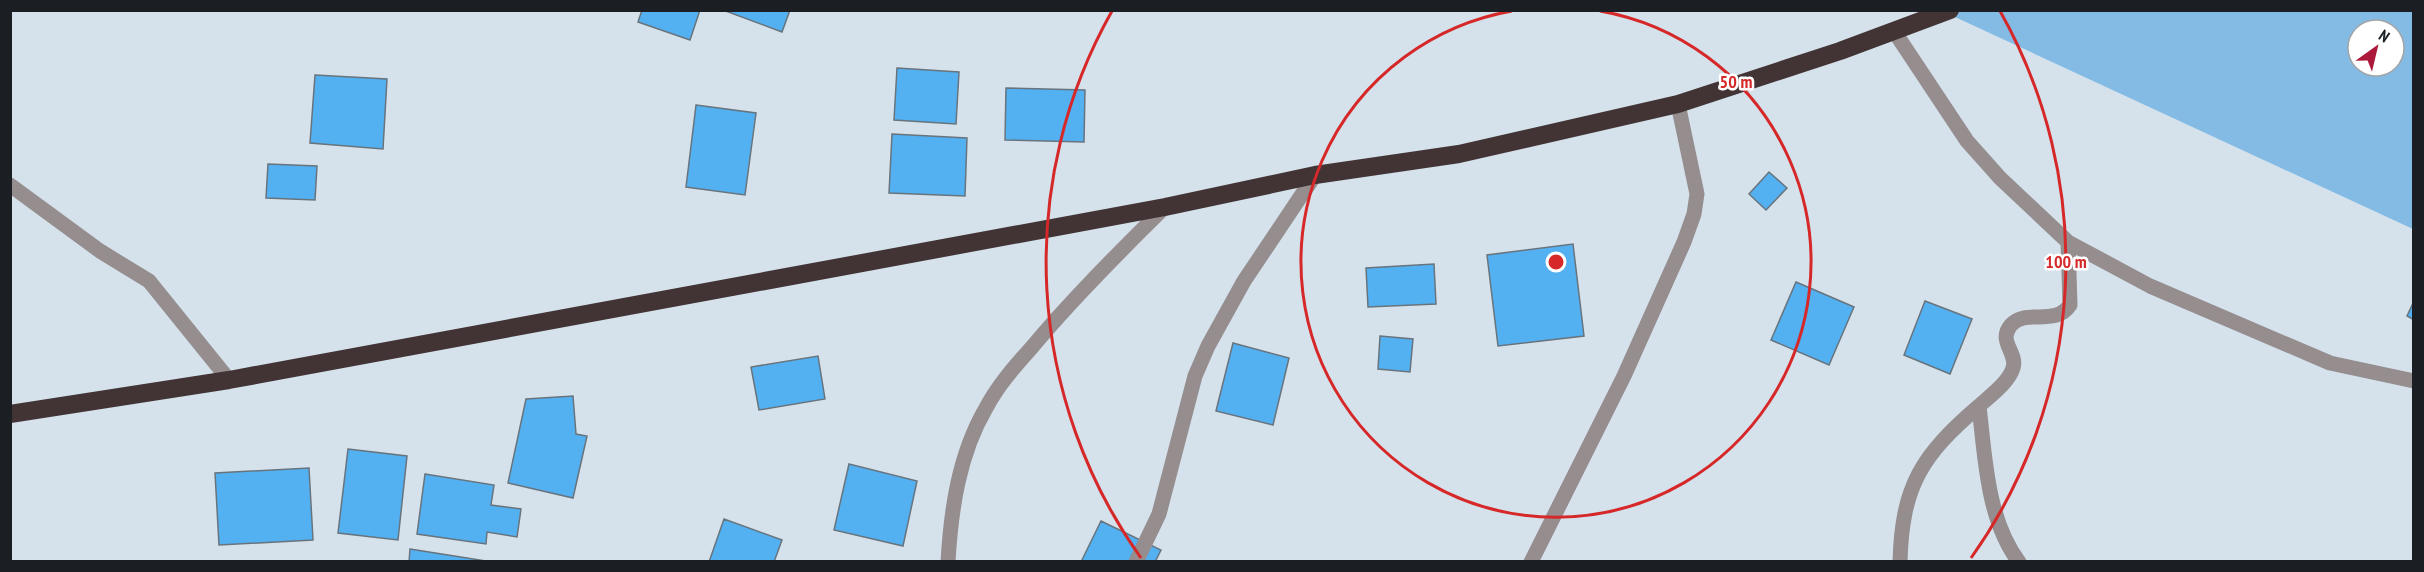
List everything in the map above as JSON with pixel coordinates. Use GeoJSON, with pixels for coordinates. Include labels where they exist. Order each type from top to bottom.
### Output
{"type":"FeatureCollection","features":[{"type":"Feature","properties":{"kind":"highway"},"geometry":{"type":"LineString","coordinates":[[10,414],[229,380],[1165,207],[1315,175],[1459,154],[1678,104],[1894,32],[1950,10]]}},
{"type":"Feature","properties":{"kind":"street"},"geometry":{"type":"LineString","coordinates":[[1894,32],[1967,141],[2000,178],[2068,242],[2150,286],[2330,363],[2414,381]]}},
{"type":"Feature","properties":{"kind":"street"},"geometry":{"type":"LineString","coordinates":[[1531,561],[1624,376],[1684,242],[1694,214],[1698,194],[1678,104]]}},
{"type":"Feature","properties":{"kind":"street"},"geometry":{"type":"LineString","coordinates":[[1136,561],[1160,514],[1196,376],[1208,346],[1244,281],[1315,175]]}},
{"type":"Feature","properties":{"kind":"street"},"geometry":{"type":"LineString","coordinates":[[10,185],[100,251],[149,281],[229,380]]}},
{"type":"Feature","properties":{"kind":"street"},"geometry":{"type":"LineString","coordinates":[[948,561],[954,500],[961,470],[986,407],[1011,372],[1063,309],[1165,207]]}},
{"type":"Feature","properties":{"kind":"street"},"geometry":{"type":"LineString","coordinates":[[1900,561],[1903,512],[1918,472],[1930,454],[1953,429],[2010,374],[2014,365],[2006,338],[2010,326],[2019,319],[2057,317],[2070,305],[2068,242]]}},
{"type":"Feature","properties":{"kind":"street"},"geometry":{"type":"LineString","coordinates":[[1979,406],[1997,520],[2019,561]]}},
{"type":"Feature","properties":{"kind":"shaded area"},"geometry":{"type":"Polygon","coordinates":[[[1942,11],[2413,11],[2413,229],[1942,11]]]}},
{"type":"Feature","properties":{"kind":"building"},"geometry":{"type":"Polygon","coordinates":[[[642,10],[700,10],[690,40],[638,22],[642,10]]]}},
{"type":"Feature","properties":{"kind":"building"},"geometry":{"type":"Polygon","coordinates":[[[723,10],[790,10],[782,32],[723,10]]]}},
{"type":"Feature","properties":{"kind":"building"},"geometry":{"type":"Polygon","coordinates":[[[897,68],[959,72],[956,124],[894,120],[897,68]]]}},
{"type":"Feature","properties":{"kind":"building"},"geometry":{"type":"Polygon","coordinates":[[[315,75],[387,79],[383,149],[310,143],[315,75]]]}},
{"type":"Feature","properties":{"kind":"building"},"geometry":{"type":"Polygon","coordinates":[[[1006,88],[1085,90],[1084,142],[1005,140],[1006,88]]]}},
{"type":"Feature","properties":{"kind":"building"},"geometry":{"type":"Polygon","coordinates":[[[696,105],[756,113],[745,195],[686,187],[696,105]]]}},
{"type":"Feature","properties":{"kind":"building"},"geometry":{"type":"Polygon","coordinates":[[[892,134],[967,138],[965,196],[889,193],[892,134]]]}},
{"type":"Feature","properties":{"kind":"building"},"geometry":{"type":"Polygon","coordinates":[[[268,164],[317,166],[315,200],[266,198],[268,164]]]}},
{"type":"Feature","properties":{"kind":"building"},"geometry":{"type":"Polygon","coordinates":[[[1769,172],[1787,188],[1766,210],[1749,194],[1769,172]]]}},
{"type":"Feature","properties":{"kind":"building"},"geometry":{"type":"Polygon","coordinates":[[[1573,244],[1584,336],[1498,346],[1487,255],[1573,244]]]}},
{"type":"Feature","properties":{"kind":"building"},"geometry":{"type":"Polygon","coordinates":[[[1434,264],[1436,304],[1368,307],[1366,268],[1434,264]]]}},
{"type":"Feature","properties":{"kind":"building"},"geometry":{"type":"Polygon","coordinates":[[[1796,282],[1854,307],[1829,365],[1771,340],[1796,282]]]}},
{"type":"Feature","properties":{"kind":"building"},"geometry":{"type":"Polygon","coordinates":[[[1925,301],[1972,319],[1950,374],[1904,355],[1925,301]]]}},
{"type":"Feature","properties":{"kind":"building"},"geometry":{"type":"Polygon","coordinates":[[[2414,301],[2414,320],[2407,316],[2414,301]]]}},
{"type":"Feature","properties":{"kind":"building"},"geometry":{"type":"Polygon","coordinates":[[[1380,336],[1413,339],[1410,372],[1378,369],[1380,336]]]}},
{"type":"Feature","properties":{"kind":"building"},"geometry":{"type":"Polygon","coordinates":[[[1233,343],[1289,358],[1273,425],[1216,411],[1233,343]]]}},
{"type":"Feature","properties":{"kind":"building"},"geometry":{"type":"Polygon","coordinates":[[[818,356],[825,399],[759,410],[751,367],[818,356]]]}},
{"type":"Feature","properties":{"kind":"building"},"geometry":{"type":"Polygon","coordinates":[[[573,396],[576,434],[587,436],[573,498],[508,483],[526,399],[573,396]]]}},
{"type":"Feature","properties":{"kind":"building"},"geometry":{"type":"Polygon","coordinates":[[[348,449],[407,456],[398,540],[338,533],[348,449]]]}},
{"type":"Feature","properties":{"kind":"building"},"geometry":{"type":"Polygon","coordinates":[[[849,464],[917,481],[903,546],[834,530],[849,464]]]}},
{"type":"Feature","properties":{"kind":"building"},"geometry":{"type":"Polygon","coordinates":[[[309,468],[313,540],[219,545],[215,473],[309,468]]]}},
{"type":"Feature","properties":{"kind":"building"},"geometry":{"type":"Polygon","coordinates":[[[425,474],[494,485],[491,505],[521,509],[517,537],[487,532],[486,544],[417,534],[425,474]]]}},
{"type":"Feature","properties":{"kind":"building"},"geometry":{"type":"Polygon","coordinates":[[[724,519],[782,540],[774,562],[709,562],[724,519]]]}},
{"type":"Feature","properties":{"kind":"building"},"geometry":{"type":"Polygon","coordinates":[[[1101,521],[1161,550],[1155,562],[1081,562],[1101,521]]]}},
{"type":"Feature","properties":{"kind":"building"},"geometry":{"type":"Polygon","coordinates":[[[410,549],[486,561],[409,562],[410,549]]]}}]}
